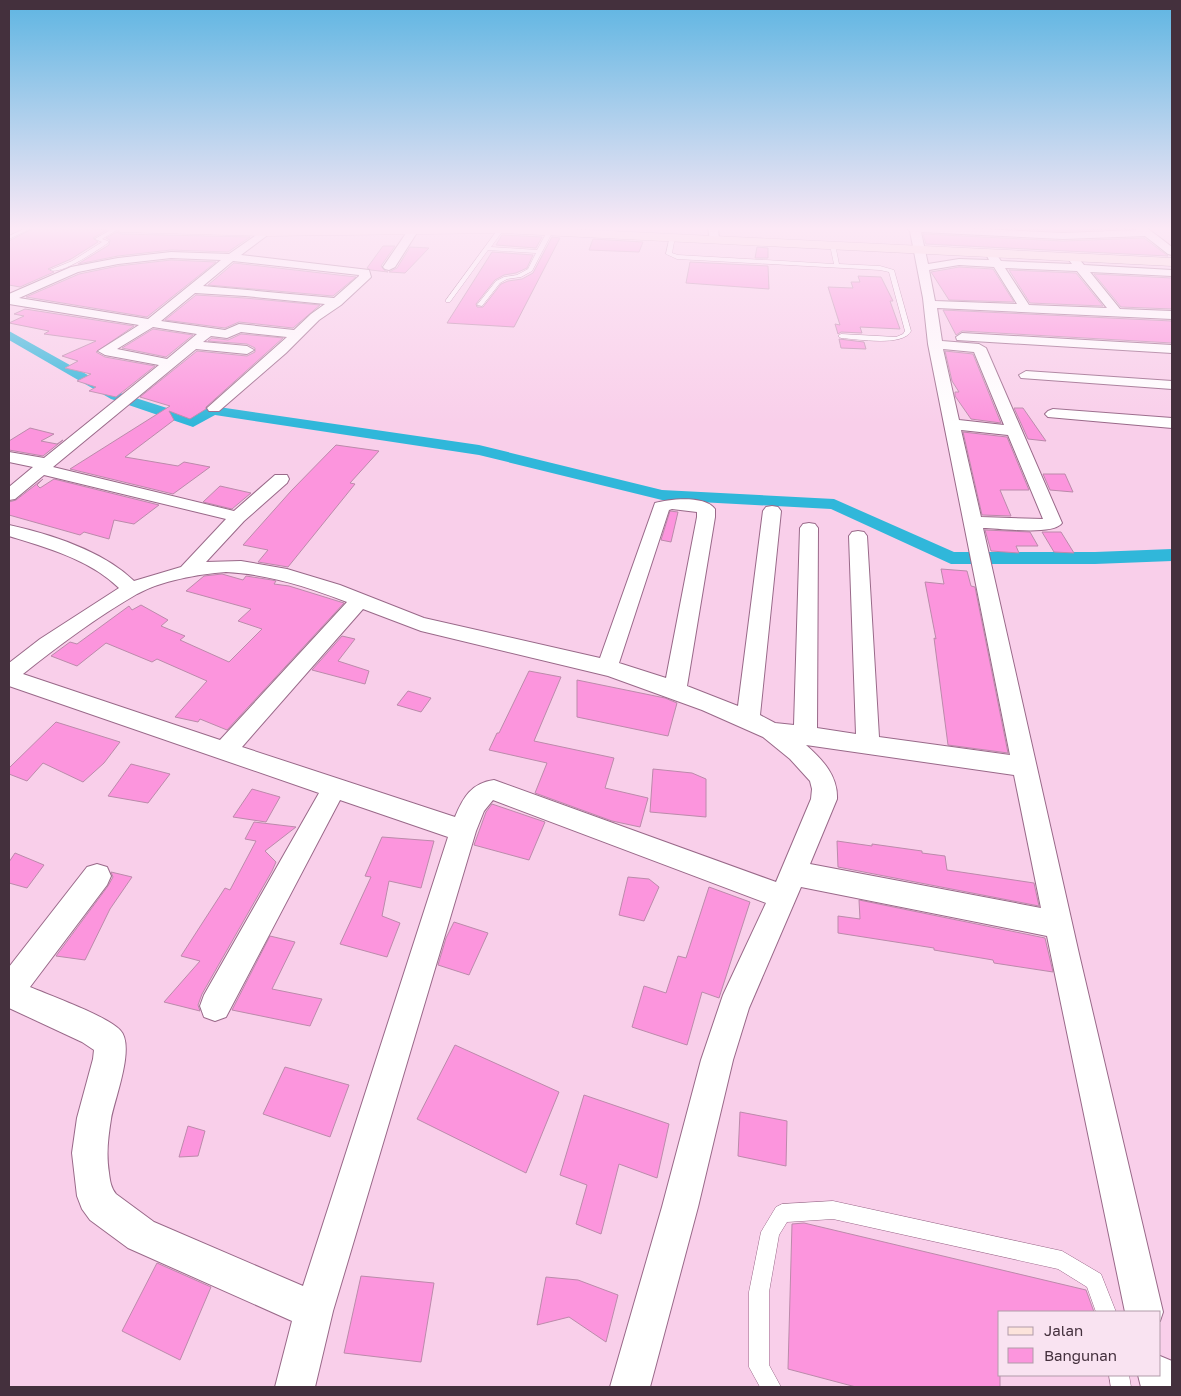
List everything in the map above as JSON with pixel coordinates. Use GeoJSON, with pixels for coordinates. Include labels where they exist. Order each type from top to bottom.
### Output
{"type":"FeatureCollection","features":[{"type":"Feature","properties":{"kind":"street"},"geometry":{"type":"LineString","coordinates":[[9,299],[22,293]]}},
{"type":"Feature","properties":{"kind":"street"},"geometry":{"type":"LineString","coordinates":[[169,363],[105,351],[151,323],[187,293]]}},
{"type":"Feature","properties":{"kind":"street"},"geometry":{"type":"LineString","coordinates":[[224,303],[239,293]]}},
{"type":"Feature","properties":{"kind":"street"},"geometry":{"type":"LineString","coordinates":[[252,293],[337,302]]}},
{"type":"Feature","properties":{"kind":"street"},"geometry":{"type":"LineString","coordinates":[[214,408],[264,365],[315,317],[347,293]]}},
{"type":"Feature","properties":{"kind":"street"},"geometry":{"type":"LineString","coordinates":[[928,293],[934,340],[972,522],[1058,925],[1144,1311]]}},
{"type":"Feature","properties":{"kind":"street"},"geometry":{"type":"LineString","coordinates":[[1016,293],[1025,308]]}},
{"type":"Feature","properties":{"kind":"street"},"geometry":{"type":"LineString","coordinates":[[1101,293],[1116,312]]}},
{"type":"Feature","properties":{"kind":"street"},"geometry":{"type":"LineString","coordinates":[[9,299],[208,332],[228,334],[239,328],[298,334]]}},
{"type":"Feature","properties":{"kind":"street"},"geometry":{"type":"LineString","coordinates":[[930,304],[1172,315]]}},
{"type":"Feature","properties":{"kind":"street"},"geometry":{"type":"LineString","coordinates":[[9,495],[208,332]]}},
{"type":"Feature","properties":{"kind":"street"},"geometry":{"type":"LineString","coordinates":[[934,340],[1172,349]]}},
{"type":"Feature","properties":{"kind":"street"},"geometry":{"type":"LineString","coordinates":[[934,340],[979,348],[1053,523],[1047,525],[972,522]]}},
{"type":"Feature","properties":{"kind":"street"},"geometry":{"type":"LineString","coordinates":[[192,345],[247,350]]}},
{"type":"Feature","properties":{"kind":"street"},"geometry":{"type":"LineString","coordinates":[[218,360],[264,365]]}},
{"type":"Feature","properties":{"kind":"street"},"geometry":{"type":"LineString","coordinates":[[1026,375],[1172,385]]}},
{"type":"Feature","properties":{"kind":"street"},"geometry":{"type":"LineString","coordinates":[[1053,414],[1172,423]]}},
{"type":"Feature","properties":{"kind":"street"},"geometry":{"type":"LineString","coordinates":[[952,424],[1014,430]]}},
{"type":"Feature","properties":{"kind":"street"},"geometry":{"type":"LineString","coordinates":[[9,457],[238,517]]}},
{"type":"Feature","properties":{"kind":"street"},"geometry":{"type":"LineString","coordinates":[[189,569],[238,517],[281,478]]}},
{"type":"Feature","properties":{"kind":"street"},"geometry":{"type":"LineString","coordinates":[[607,668],[660,507],[672,504],[702,507],[706,509],[706,517],[676,691]]}},
{"type":"Feature","properties":{"kind":"street"},"geometry":{"type":"LineString","coordinates":[[748,720],[772,511]]}},
{"type":"Feature","properties":{"kind":"street"},"geometry":{"type":"LineString","coordinates":[[805,735],[809,528]]}},
{"type":"Feature","properties":{"kind":"street"},"geometry":{"type":"LineString","coordinates":[[9,530],[96,562],[121,577],[131,589]]}},
{"type":"Feature","properties":{"kind":"street"},"geometry":{"type":"LineString","coordinates":[[858,536],[868,744]]}},
{"type":"Feature","properties":{"kind":"street"},"geometry":{"type":"LineString","coordinates":[[9,674],[47,644],[131,589],[189,569],[214,566],[242,567],[316,585],[419,623],[607,668],[676,691],[771,731],[817,770],[823,778],[824,799],[734,1006],[728,1024],[630,1387]]}},
{"type":"Feature","properties":{"kind":"street"},"geometry":{"type":"LineString","coordinates":[[224,751],[360,600]]}},
{"type":"Feature","properties":{"kind":"street"},"geometry":{"type":"LineString","coordinates":[[9,678],[463,831]]}},
{"type":"Feature","properties":{"kind":"street"},"geometry":{"type":"LineString","coordinates":[[771,731],[1024,767]]}},
{"type":"Feature","properties":{"kind":"street"},"geometry":{"type":"LineString","coordinates":[[215,1006],[334,788]]}},
{"type":"Feature","properties":{"kind":"street"},"geometry":{"type":"LineString","coordinates":[[295,1387],[314,1311],[463,831],[477,799],[484,792],[494,790],[788,885],[1058,925]]}},
{"type":"Feature","properties":{"kind":"street"},"geometry":{"type":"LineString","coordinates":[[97,876],[9,992],[94,1031],[110,1042],[109,1059],[94,1118],[89,1153],[95,1196],[104,1207],[141,1235],[314,1311]]}},
{"type":"Feature","properties":{"kind":"lane"},"geometry":{"type":"LineString","coordinates":[[448,301],[454,293]]}},
{"type":"Feature","properties":{"kind":"lane"},"geometry":{"type":"LineString","coordinates":[[480,305],[489,293]]}},
{"type":"Feature","properties":{"kind":"lane"},"geometry":{"type":"LineString","coordinates":[[841,336],[897,339],[906,335],[908,331],[898,293]]}},
{"type":"Feature","properties":{"kind":"lane"},"geometry":{"type":"LineString","coordinates":[[770,1387],[759,1367],[759,1292],[770,1232],[782,1213],[833,1210],[1062,1260],[1094,1281],[1106,1311]]}},
{"type":"Feature","properties":{"kind":"building"},"geometry":{"type":"Polygon","coordinates":[[[35,293],[177,293],[147,317],[26,297],[35,293]]]}},
{"type":"Feature","properties":{"kind":"building"},"geometry":{"type":"Polygon","coordinates":[[[301,293],[336,293],[333,296],[301,293]]]}},
{"type":"Feature","properties":{"kind":"building"},"geometry":{"type":"Polygon","coordinates":[[[466,293],[485,293],[476,304],[477,307],[483,307],[494,293],[531,293],[514,327],[447,323],[466,293]]]}},
{"type":"Feature","properties":{"kind":"building"},"geometry":{"type":"Polygon","coordinates":[[[830,293],[889,293],[900,329],[860,327],[862,333],[841,332],[838,334],[835,324],[840,325],[830,293]]]}},
{"type":"Feature","properties":{"kind":"building"},"geometry":{"type":"Polygon","coordinates":[[[945,293],[1008,293],[1014,302],[949,300],[945,293]]]}},
{"type":"Feature","properties":{"kind":"building"},"geometry":{"type":"Polygon","coordinates":[[[1024,293],[1092,293],[1103,306],[1030,303],[1024,293]]]}},
{"type":"Feature","properties":{"kind":"building"},"geometry":{"type":"Polygon","coordinates":[[[1110,293],[1172,293],[1172,309],[1121,307],[1110,293]]]}},
{"type":"Feature","properties":{"kind":"building"},"geometry":{"type":"Polygon","coordinates":[[[196,295],[320,305],[293,328],[239,322],[225,328],[165,320],[196,295]]]}},
{"type":"Feature","properties":{"kind":"building"},"geometry":{"type":"Polygon","coordinates":[[[25,309],[134,326],[96,352],[105,357],[155,366],[116,397],[89,391],[96,387],[77,381],[91,374],[65,368],[78,361],[62,356],[96,341],[44,334],[49,331],[9,323],[24,316],[14,314],[25,309]]]}},
{"type":"Feature","properties":{"kind":"building"},"geometry":{"type":"Polygon","coordinates":[[[943,310],[1172,321],[1172,343],[962,331],[956,335],[943,310]]]}},
{"type":"Feature","properties":{"kind":"building"},"geometry":{"type":"Polygon","coordinates":[[[153,329],[193,335],[166,357],[122,348],[153,329]]]}},
{"type":"Feature","properties":{"kind":"building"},"geometry":{"type":"Polygon","coordinates":[[[241,334],[283,338],[206,409],[190,419],[169,411],[174,420],[125,457],[178,466],[184,462],[210,467],[173,494],[70,469],[170,406],[140,397],[197,351],[247,356],[255,352],[255,348],[247,344],[208,341],[212,338],[228,340],[241,334]]]}},
{"type":"Feature","properties":{"kind":"building"},"geometry":{"type":"Polygon","coordinates":[[[839,339],[864,342],[866,349],[841,348],[839,339]]]}},
{"type":"Feature","properties":{"kind":"building"},"geometry":{"type":"Polygon","coordinates":[[[945,351],[973,354],[1001,423],[971,419],[955,396],[955,392],[959,392],[952,381],[945,351]]]}},
{"type":"Feature","properties":{"kind":"building"},"geometry":{"type":"Polygon","coordinates":[[[1014,408],[1023,408],[1046,441],[1028,439],[1014,408]]]}},
{"type":"Feature","properties":{"kind":"building"},"geometry":{"type":"Polygon","coordinates":[[[30,428],[54,434],[41,441],[57,444],[63,440],[43,456],[9,450],[9,441],[30,428]]]}},
{"type":"Feature","properties":{"kind":"building"},"geometry":{"type":"Polygon","coordinates":[[[963,432],[1007,437],[1029,490],[1000,490],[1011,516],[982,515],[963,432]]]}},
{"type":"Feature","properties":{"kind":"building"},"geometry":{"type":"Polygon","coordinates":[[[336,445],[379,451],[350,483],[355,484],[288,567],[258,562],[268,550],[243,545],[291,491],[336,445]]]}},
{"type":"Feature","properties":{"kind":"building"},"geometry":{"type":"Polygon","coordinates":[[[1043,474],[1065,474],[1073,492],[1050,490],[1043,474]]]}},
{"type":"Feature","properties":{"kind":"building"},"geometry":{"type":"Polygon","coordinates":[[[43,479],[37,485],[40,488],[54,479],[159,505],[134,524],[114,520],[109,539],[84,532],[80,535],[9,515],[9,502],[16,500],[43,479]]]}},
{"type":"Feature","properties":{"kind":"building"},"geometry":{"type":"Polygon","coordinates":[[[220,486],[251,493],[232,509],[203,502],[220,486]]]}},
{"type":"Feature","properties":{"kind":"building"},"geometry":{"type":"Polygon","coordinates":[[[670,511],[678,512],[671,542],[661,540],[670,511]]]}},
{"type":"Feature","properties":{"kind":"building"},"geometry":{"type":"Polygon","coordinates":[[[985,530],[1030,532],[1038,546],[1016,546],[1019,553],[991,551],[985,530]]]}},
{"type":"Feature","properties":{"kind":"building"},"geometry":{"type":"Polygon","coordinates":[[[1042,532],[1061,532],[1074,553],[1054,552],[1042,532]]]}},
{"type":"Feature","properties":{"kind":"building"},"geometry":{"type":"Polygon","coordinates":[[[941,569],[967,571],[971,586],[975,587],[1008,753],[948,745],[934,638],[936,639],[925,582],[944,584],[941,569]]]}},
{"type":"Feature","properties":{"kind":"building"},"geometry":{"type":"Polygon","coordinates":[[[222,574],[243,580],[246,576],[272,580],[276,581],[274,584],[289,586],[344,603],[227,730],[200,719],[198,722],[175,717],[207,681],[157,659],[152,662],[106,643],[77,666],[51,656],[70,642],[77,644],[129,606],[132,610],[141,605],[168,620],[161,626],[185,636],[180,640],[229,662],[262,629],[238,621],[251,609],[186,591],[204,576],[222,574]]]}},
{"type":"Feature","properties":{"kind":"building"},"geometry":{"type":"Polygon","coordinates":[[[342,636],[355,639],[338,661],[369,671],[365,684],[312,670],[342,636]]]}},
{"type":"Feature","properties":{"kind":"building"},"geometry":{"type":"Polygon","coordinates":[[[529,671],[561,677],[534,741],[614,758],[605,788],[648,798],[640,827],[612,821],[535,793],[547,763],[489,750],[529,671]]]}},
{"type":"Feature","properties":{"kind":"building"},"geometry":{"type":"Polygon","coordinates":[[[577,680],[665,698],[677,703],[668,736],[577,717],[577,680]]]}},
{"type":"Feature","properties":{"kind":"building"},"geometry":{"type":"Polygon","coordinates":[[[408,691],[431,698],[421,712],[397,705],[408,691]]]}},
{"type":"Feature","properties":{"kind":"building"},"geometry":{"type":"Polygon","coordinates":[[[56,722],[120,742],[104,763],[83,782],[43,763],[27,781],[9,774],[9,768],[56,722]]]}},
{"type":"Feature","properties":{"kind":"building"},"geometry":{"type":"Polygon","coordinates":[[[131,764],[170,774],[148,803],[108,796],[131,764]]]}},
{"type":"Feature","properties":{"kind":"building"},"geometry":{"type":"Polygon","coordinates":[[[653,769],[692,773],[706,779],[706,817],[650,812],[653,769]]]}},
{"type":"Feature","properties":{"kind":"building"},"geometry":{"type":"Polygon","coordinates":[[[252,789],[280,797],[266,822],[233,817],[252,789]]]}},
{"type":"Feature","properties":{"kind":"building"},"geometry":{"type":"Polygon","coordinates":[[[492,804],[545,822],[529,860],[474,845],[486,812],[492,804]]]}},
{"type":"Feature","properties":{"kind":"building"},"geometry":{"type":"Polygon","coordinates":[[[254,822],[296,827],[265,851],[276,862],[202,994],[198,1005],[200,1011],[164,1002],[200,961],[181,956],[225,888],[230,890],[256,841],[245,839],[254,822]]]}},
{"type":"Feature","properties":{"kind":"building"},"geometry":{"type":"Polygon","coordinates":[[[382,837],[434,841],[421,888],[389,881],[382,916],[400,923],[387,957],[340,944],[371,877],[365,876],[382,837]]]}},
{"type":"Feature","properties":{"kind":"building"},"geometry":{"type":"Polygon","coordinates":[[[837,841],[922,851],[922,853],[945,856],[947,870],[1034,883],[1039,906],[838,867],[837,841]]]}},
{"type":"Feature","properties":{"kind":"building"},"geometry":{"type":"Polygon","coordinates":[[[15,853],[44,865],[27,888],[9,883],[9,862],[15,853]]]}},
{"type":"Feature","properties":{"kind":"building"},"geometry":{"type":"Polygon","coordinates":[[[111,872],[132,877],[110,909],[85,960],[56,956],[108,886],[113,877],[111,872]]]}},
{"type":"Feature","properties":{"kind":"building"},"geometry":{"type":"Polygon","coordinates":[[[628,877],[649,879],[659,887],[644,921],[619,915],[628,877]]]}},
{"type":"Feature","properties":{"kind":"building"},"geometry":{"type":"Polygon","coordinates":[[[709,887],[750,902],[719,998],[702,992],[687,1045],[632,1027],[644,986],[666,993],[678,956],[686,958],[709,887]]]}},
{"type":"Feature","properties":{"kind":"building"},"geometry":{"type":"Polygon","coordinates":[[[859,900],[1045,938],[1053,972],[994,963],[993,960],[934,950],[934,948],[838,933],[838,916],[860,919],[859,900]]]}},
{"type":"Feature","properties":{"kind":"building"},"geometry":{"type":"Polygon","coordinates":[[[454,922],[488,933],[469,975],[438,965],[446,938],[454,922]]]}},
{"type":"Feature","properties":{"kind":"building"},"geometry":{"type":"Polygon","coordinates":[[[270,936],[295,942],[272,989],[322,999],[310,1026],[232,1010],[270,936]]]}},
{"type":"Feature","properties":{"kind":"building"},"geometry":{"type":"Polygon","coordinates":[[[455,1045],[559,1092],[526,1173],[417,1119],[455,1045]]]}},
{"type":"Feature","properties":{"kind":"building"},"geometry":{"type":"Polygon","coordinates":[[[285,1067],[349,1085],[330,1137],[263,1114],[285,1067]]]}},
{"type":"Feature","properties":{"kind":"building"},"geometry":{"type":"Polygon","coordinates":[[[584,1095],[669,1124],[657,1178],[619,1164],[601,1234],[576,1224],[587,1185],[560,1175],[584,1095]]]}},
{"type":"Feature","properties":{"kind":"building"},"geometry":{"type":"Polygon","coordinates":[[[740,1112],[787,1121],[786,1166],[738,1156],[740,1112]]]}},
{"type":"Feature","properties":{"kind":"building"},"geometry":{"type":"Polygon","coordinates":[[[188,1126],[205,1131],[198,1156],[179,1157],[188,1126]]]}},
{"type":"Feature","properties":{"kind":"building"},"geometry":{"type":"Polygon","coordinates":[[[804,1223],[1086,1290],[1094,1311],[998,1311],[998,1376],[1000,1376],[1000,1387],[856,1387],[788,1369],[792,1224],[804,1223]]]}},
{"type":"Feature","properties":{"kind":"building"},"geometry":{"type":"Polygon","coordinates":[[[157,1263],[211,1287],[180,1360],[122,1331],[157,1263]]]}},
{"type":"Feature","properties":{"kind":"building"},"geometry":{"type":"Polygon","coordinates":[[[361,1276],[434,1283],[421,1362],[344,1353],[361,1276]]]}},
{"type":"Feature","properties":{"kind":"building"},"geometry":{"type":"Polygon","coordinates":[[[546,1277],[578,1280],[618,1295],[606,1342],[569,1317],[537,1325],[546,1277]]]}},
{"type":"Feature","properties":{"kind":"waterway"},"geometry":{"type":"LineString","coordinates":[[9,335],[116,396],[193,422],[212,410],[479,450],[662,495],[834,504],[951,558],[1095,558],[1172,555]]}}]}
